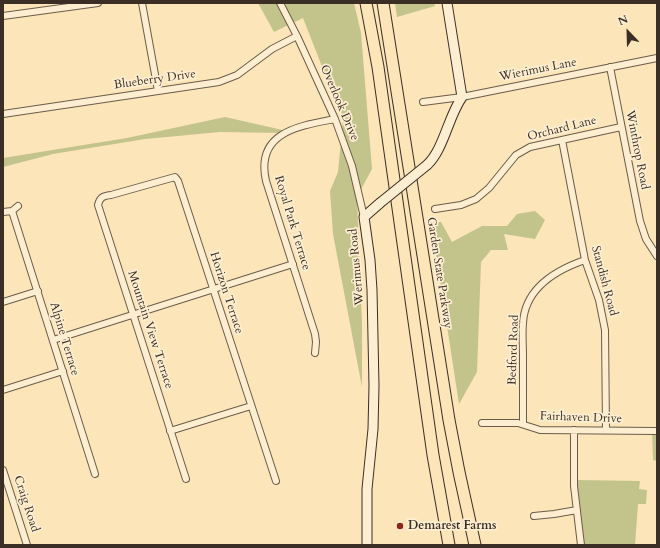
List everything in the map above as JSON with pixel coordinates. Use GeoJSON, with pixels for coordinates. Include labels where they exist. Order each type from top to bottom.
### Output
{"type":"FeatureCollection","features":[{"type":"Feature","properties":{"kind":"highway"},"geometry":{"type":"LineString","coordinates":[[366,3],[378,67],[432,447],[449,545]]}},
{"type":"Feature","properties":{"kind":"highway","name":"Garden State Parkway"},"geometry":{"type":"LineString","coordinates":[[383,3],[449,420],[475,545]]}},
{"type":"Feature","properties":{"kind":"main road"},"geometry":{"type":"LineString","coordinates":[[447,3],[462,97]]}},
{"type":"Feature","properties":{"kind":"main road","name":"Werimus Road"},"geometry":{"type":"LineString","coordinates":[[367,545],[366,507],[373,429],[374,386],[372,290],[370,260],[364,216],[427,165],[435,156],[453,110],[462,97]]}},
{"type":"Feature","properties":{"kind":"street"},"geometry":{"type":"LineString","coordinates":[[3,16],[98,3]]}},
{"type":"Feature","properties":{"kind":"street"},"geometry":{"type":"LineString","coordinates":[[142,3],[158,91]]}},
{"type":"Feature","properties":{"kind":"street","name":"Overlook Drive"},"geometry":{"type":"LineString","coordinates":[[280,3],[297,36],[335,120],[352,166],[364,216]]}},
{"type":"Feature","properties":{"kind":"street","name":"Blueberry Drive"},"geometry":{"type":"LineString","coordinates":[[3,114],[220,82],[230,79],[245,70],[272,49],[297,36]]}},
{"type":"Feature","properties":{"kind":"street","name":"Wierimus Lane"},"geometry":{"type":"LineString","coordinates":[[423,102],[462,97],[657,58]]}},
{"type":"Feature","properties":{"kind":"street","name":"Winthrop Road"},"geometry":{"type":"LineString","coordinates":[[610,67],[640,222],[646,239],[657,256]]}},
{"type":"Feature","properties":{"kind":"street","name":"Royal Park Terrace"},"geometry":{"type":"LineString","coordinates":[[315,353],[315,334],[266,181],[264,173],[265,158],[271,144],[280,135],[287,131],[307,124],[335,120]]}},
{"type":"Feature","properties":{"kind":"street","name":"Orchard Lane"},"geometry":{"type":"LineString","coordinates":[[435,209],[461,205],[476,199],[489,188],[516,155],[530,147],[621,127]]}},
{"type":"Feature","properties":{"kind":"street","name":"Standish Road"},"geometry":{"type":"LineString","coordinates":[[562,140],[585,260],[599,300],[605,330],[606,430]]}},
{"type":"Feature","properties":{"kind":"street","name":"Horizon Terrace"},"geometry":{"type":"LineString","coordinates":[[111,195],[175,177],[178,181],[276,481]]}},
{"type":"Feature","properties":{"kind":"street","name":"Mountain View Terrace"},"geometry":{"type":"LineString","coordinates":[[111,195],[99,199],[98,205],[186,479]]}},
{"type":"Feature","properties":{"kind":"street"},"geometry":{"type":"LineString","coordinates":[[3,212],[12,211],[18,206]]}},
{"type":"Feature","properties":{"kind":"street","name":"Alpine Terrace"},"geometry":{"type":"LineString","coordinates":[[12,211],[95,474]]}},
{"type":"Feature","properties":{"kind":"street","name":"Bedford Road"},"geometry":{"type":"LineString","coordinates":[[523,424],[523,322],[527,306],[536,290],[550,276],[570,265],[585,260]]}},
{"type":"Feature","properties":{"kind":"street"},"geometry":{"type":"LineString","coordinates":[[53,340],[293,264]]}},
{"type":"Feature","properties":{"kind":"street"},"geometry":{"type":"LineString","coordinates":[[3,302],[38,291]]}},
{"type":"Feature","properties":{"kind":"street"},"geometry":{"type":"LineString","coordinates":[[3,390],[63,371]]}},
{"type":"Feature","properties":{"kind":"street"},"geometry":{"type":"LineString","coordinates":[[170,431],[251,406]]}},
{"type":"Feature","properties":{"kind":"street","name":"Fairhaven Drive"},"geometry":{"type":"LineString","coordinates":[[482,423],[523,424],[540,430],[657,431]]}},
{"type":"Feature","properties":{"kind":"street"},"geometry":{"type":"LineString","coordinates":[[574,430],[573,469],[581,545]]}},
{"type":"Feature","properties":{"kind":"street","name":"Craig Road"},"geometry":{"type":"LineString","coordinates":[[3,470],[27,545]]}},
{"type":"Feature","properties":{"kind":"street"},"geometry":{"type":"LineString","coordinates":[[534,516],[577,510]]}},
{"type":"Feature","properties":{"kind":"green space"},"geometry":{"type":"Polygon","coordinates":[[[258,3],[354,3],[361,33],[372,169],[357,197],[362,323],[362,387],[333,234],[330,191],[338,172],[343,120],[303,18],[274,32],[258,3]]]}},
{"type":"Feature","properties":{"kind":"green space"},"geometry":{"type":"Polygon","coordinates":[[[395,3],[434,3],[435,6],[397,17],[395,3]]]}},
{"type":"Feature","properties":{"kind":"green space"},"geometry":{"type":"Polygon","coordinates":[[[225,117],[287,131],[283,133],[220,132],[145,139],[53,154],[3,167],[3,158],[127,138],[225,117]]]}},
{"type":"Feature","properties":{"kind":"green space"},"geometry":{"type":"Polygon","coordinates":[[[535,211],[545,220],[535,239],[504,234],[508,250],[491,250],[481,262],[477,372],[459,404],[431,222],[441,222],[452,242],[482,226],[507,226],[517,214],[535,211]]]}},
{"type":"Feature","properties":{"kind":"green space"},"geometry":{"type":"Polygon","coordinates":[[[652,430],[657,430],[657,461],[653,460],[652,430]]]}},
{"type":"Feature","properties":{"kind":"green space"},"geometry":{"type":"Polygon","coordinates":[[[577,480],[640,481],[639,489],[647,490],[646,504],[638,504],[635,545],[584,545],[577,480]]]}},
{"type":"Feature","properties":{"kind":"place","name":"Demarest Farms"},"geometry":{"type":"Point","coordinates":[400,526]}}]}
